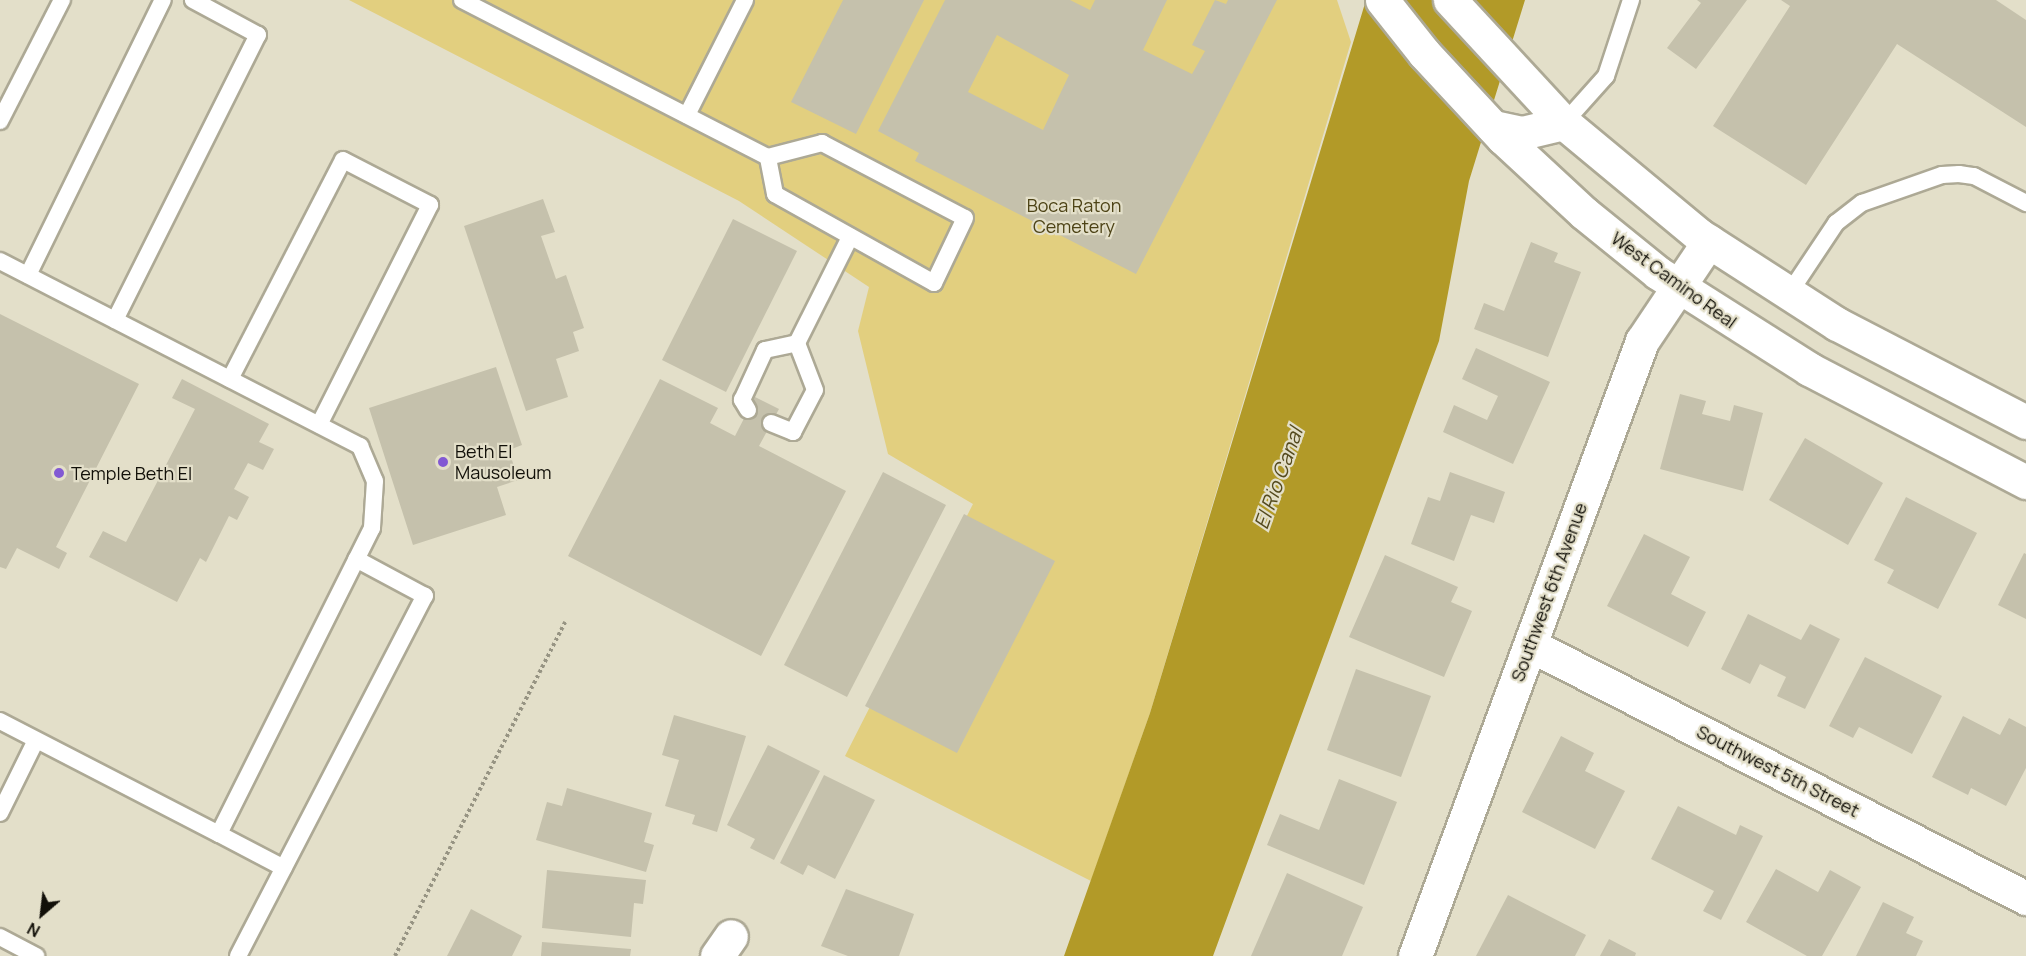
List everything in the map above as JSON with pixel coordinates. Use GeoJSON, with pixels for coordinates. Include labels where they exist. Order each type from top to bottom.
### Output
{"type":"FeatureCollection","features":[{"type":"Feature","properties":{"kind":"street","name":"West Camino Real"},"geometry":{"type":"LineString","coordinates":[[1382,0],[1424,53],[1493,128],[1584,213],[1677,287],[1809,369],[2026,482]]}},
{"type":"Feature","properties":{"kind":"street"},"geometry":{"type":"LineString","coordinates":[[1450,0],[1514,72],[1564,123],[1654,201],[1708,242],[1788,295],[2026,422]]}},
{"type":"Feature","properties":{"kind":"street"},"geometry":{"type":"LineString","coordinates":[[1493,128],[1522,133],[1564,123]]}},
{"type":"Feature","properties":{"kind":"street","name":"Southwest 6th Avenue"},"geometry":{"type":"LineString","coordinates":[[1415,956],[1642,341],[1708,242]]}},
{"type":"Feature","properties":{"kind":"street","name":"Southwest 5th Street"},"geometry":{"type":"LineString","coordinates":[[1530,645],[2026,898]]}},
{"type":"Feature","properties":{"kind":"lane"},"geometry":{"type":"LineString","coordinates":[[0,121],[62,0]]}},
{"type":"Feature","properties":{"kind":"lane"},"geometry":{"type":"LineString","coordinates":[[28,275],[163,0]]}},
{"type":"Feature","properties":{"kind":"lane"},"geometry":{"type":"LineString","coordinates":[[115,320],[258,35],[193,0]]}},
{"type":"Feature","properties":{"kind":"lane"},"geometry":{"type":"LineString","coordinates":[[462,0],[768,157],[822,143],[965,218],[934,283],[775,194],[768,157]]}},
{"type":"Feature","properties":{"kind":"lane"},"geometry":{"type":"LineString","coordinates":[[687,115],[745,0]]}},
{"type":"Feature","properties":{"kind":"lane"},"geometry":{"type":"LineString","coordinates":[[1564,123],[1606,76],[1631,0]]}},
{"type":"Feature","properties":{"kind":"lane"},"geometry":{"type":"LineString","coordinates":[[230,379],[343,160],[430,205],[319,425]]}},
{"type":"Feature","properties":{"kind":"lane"},"geometry":{"type":"LineString","coordinates":[[1788,295],[1836,223],[1862,203],[1942,175],[1959,174],[1974,176],[2026,203]]}},
{"type":"Feature","properties":{"kind":"lane"},"geometry":{"type":"LineString","coordinates":[[771,423],[793,432],[815,390],[797,343],[850,237]]}},
{"type":"Feature","properties":{"kind":"lane"},"geometry":{"type":"LineString","coordinates":[[0,261],[360,446],[375,481],[372,528],[219,834]]}},
{"type":"Feature","properties":{"kind":"lane"},"geometry":{"type":"LineString","coordinates":[[748,410],[742,400],[765,350],[797,343]]}},
{"type":"Feature","properties":{"kind":"lane"},"geometry":{"type":"LineString","coordinates":[[238,956],[425,596],[356,559]]}},
{"type":"Feature","properties":{"kind":"lane"},"geometry":{"type":"LineString","coordinates":[[0,721],[284,868]]}},
{"type":"Feature","properties":{"kind":"lane"},"geometry":{"type":"LineString","coordinates":[[0,813],[36,740]]}},
{"type":"Feature","properties":{"kind":"lane"},"geometry":{"type":"LineString","coordinates":[[0,937],[36,956]]}},
{"type":"Feature","properties":{"kind":"path"},"geometry":{"type":"LineString","coordinates":[[395,956],[565,622]]}},
{"type":"Feature","properties":{"kind":"green space","name":"Boca Raton Cemetery"},"geometry":{"type":"Polygon","coordinates":[[[349,0],[1337,0],[1351,42],[1150,713],[1091,881],[845,756],[973,504],[888,454],[858,331],[869,287],[739,201],[349,0]]]}},
{"type":"Feature","properties":{"kind":"water","name":"El Rio Canal"},"geometry":{"type":"Polygon","coordinates":[[[1366,0],[1525,0],[1469,181],[1439,341],[1213,956],[1064,956],[1150,713],[1366,0]]]}},
{"type":"Feature","properties":{"kind":"building"},"geometry":{"type":"Polygon","coordinates":[[[843,0],[924,0],[856,134],[791,102],[843,0]]]}},
{"type":"Feature","properties":{"kind":"building"},"geometry":{"type":"Polygon","coordinates":[[[945,0],[1070,0],[1090,10],[1095,0],[1167,0],[1143,50],[1192,74],[1205,51],[1192,45],[1215,0],[1226,4],[1228,0],[1277,0],[1136,274],[915,161],[919,153],[878,131],[945,0]],[[997,35],[968,92],[1043,130],[1069,75],[997,35]]]}},
{"type":"Feature","properties":{"kind":"building"},"geometry":{"type":"Polygon","coordinates":[[[1697,0],[1747,0],[1696,69],[1667,48],[1701,3],[1697,0]]]}},
{"type":"Feature","properties":{"kind":"building"},"geometry":{"type":"Polygon","coordinates":[[[1781,0],[1996,0],[2026,20],[2026,127],[1897,44],[1806,185],[1713,126],[1790,6],[1781,0]]]}},
{"type":"Feature","properties":{"kind":"building"},"geometry":{"type":"Polygon","coordinates":[[[543,199],[555,232],[541,236],[556,279],[566,275],[584,328],[573,332],[579,351],[556,359],[568,397],[526,411],[464,226],[543,199]]]}},
{"type":"Feature","properties":{"kind":"building"},"geometry":{"type":"Polygon","coordinates":[[[733,219],[797,251],[726,392],[662,360],[733,219]]]}},
{"type":"Feature","properties":{"kind":"building"},"geometry":{"type":"Polygon","coordinates":[[[1531,242],[1558,253],[1554,262],[1581,272],[1548,357],[1474,329],[1484,303],[1504,311],[1531,242]]]}},
{"type":"Feature","properties":{"kind":"building","name":"Temple Beth El"},"geometry":{"type":"Polygon","coordinates":[[[0,314],[139,384],[56,547],[67,553],[59,569],[17,548],[6,569],[0,567],[0,314]]]}},
{"type":"Feature","properties":{"kind":"building"},"geometry":{"type":"Polygon","coordinates":[[[1476,348],[1550,382],[1513,464],[1443,432],[1454,405],[1487,420],[1498,396],[1462,379],[1476,348]]]}},
{"type":"Feature","properties":{"kind":"building"},"geometry":{"type":"Polygon","coordinates":[[[496,367],[522,445],[509,450],[518,480],[497,487],[506,515],[413,545],[369,408],[496,367]]]}},
{"type":"Feature","properties":{"kind":"building"},"geometry":{"type":"Polygon","coordinates":[[[182,379],[269,424],[259,442],[274,449],[263,470],[248,463],[234,489],[249,497],[237,520],[229,516],[206,562],[200,558],[177,602],[89,557],[103,531],[126,542],[195,409],[172,398],[182,379]]]}},
{"type":"Feature","properties":{"kind":"building"},"geometry":{"type":"Polygon","coordinates":[[[660,379],[718,408],[710,423],[735,436],[755,397],[779,409],[759,446],[846,491],[761,656],[568,556],[660,379]]]}},
{"type":"Feature","properties":{"kind":"building"},"geometry":{"type":"Polygon","coordinates":[[[1680,394],[1706,401],[1702,414],[1730,421],[1734,405],[1763,413],[1743,491],[1660,469],[1680,394]]]}},
{"type":"Feature","properties":{"kind":"building"},"geometry":{"type":"Polygon","coordinates":[[[1805,438],[1883,483],[1848,545],[1769,500],[1805,438]]]}},
{"type":"Feature","properties":{"kind":"building"},"geometry":{"type":"Polygon","coordinates":[[[883,472],[946,505],[847,697],[784,665],[883,472]]]}},
{"type":"Feature","properties":{"kind":"building"},"geometry":{"type":"Polygon","coordinates":[[[1450,472],[1505,492],[1494,523],[1471,515],[1454,561],[1411,544],[1428,497],[1440,501],[1450,472]]]}},
{"type":"Feature","properties":{"kind":"building"},"geometry":{"type":"Polygon","coordinates":[[[1906,497],[1977,533],[1938,609],[1887,583],[1894,570],[1874,560],[1906,497]]]}},
{"type":"Feature","properties":{"kind":"building"},"geometry":{"type":"Polygon","coordinates":[[[964,514],[1055,561],[957,753],[865,706],[964,514]]]}},
{"type":"Feature","properties":{"kind":"building"},"geometry":{"type":"Polygon","coordinates":[[[1644,534],[1690,557],[1671,594],[1706,612],[1688,647],[1607,606],[1644,534]]]}},
{"type":"Feature","properties":{"kind":"building"},"geometry":{"type":"Polygon","coordinates":[[[2024,553],[2026,554],[2026,619],[1998,605],[2024,553]]]}},
{"type":"Feature","properties":{"kind":"building"},"geometry":{"type":"Polygon","coordinates":[[[1385,555],[1458,587],[1451,602],[1472,611],[1444,677],[1349,637],[1385,555]]]}},
{"type":"Feature","properties":{"kind":"building"},"geometry":{"type":"Polygon","coordinates":[[[1748,614],[1801,640],[1810,624],[1840,639],[1805,709],[1777,696],[1786,677],[1760,664],[1750,684],[1721,669],[1748,614]]]}},
{"type":"Feature","properties":{"kind":"building"},"geometry":{"type":"Polygon","coordinates":[[[1865,657],[1942,696],[1912,754],[1859,727],[1853,738],[1829,726],[1865,657]]]}},
{"type":"Feature","properties":{"kind":"building"},"geometry":{"type":"Polygon","coordinates":[[[1356,669],[1431,696],[1401,777],[1327,750],[1356,669]]]}},
{"type":"Feature","properties":{"kind":"building"},"geometry":{"type":"Polygon","coordinates":[[[674,715],[746,736],[717,832],[692,824],[695,815],[665,806],[679,760],[662,755],[674,715]]]}},
{"type":"Feature","properties":{"kind":"building"},"geometry":{"type":"Polygon","coordinates":[[[1963,716],[2000,735],[2009,718],[2026,727],[2026,768],[2006,806],[1971,788],[1968,795],[1932,777],[1963,716]]]}},
{"type":"Feature","properties":{"kind":"building"},"geometry":{"type":"Polygon","coordinates":[[[1561,736],[1594,753],[1585,771],[1625,791],[1595,849],[1522,812],[1561,736]]]}},
{"type":"Feature","properties":{"kind":"building"},"geometry":{"type":"Polygon","coordinates":[[[768,745],[820,771],[774,860],[750,848],[755,839],[727,825],[768,745]]]}},
{"type":"Feature","properties":{"kind":"building"},"geometry":{"type":"Polygon","coordinates":[[[824,775],[875,800],[835,879],[808,865],[803,875],[780,863],[824,775]]]}},
{"type":"Feature","properties":{"kind":"building"},"geometry":{"type":"Polygon","coordinates":[[[1339,779],[1397,802],[1364,885],[1267,845],[1280,814],[1319,830],[1339,779]]]}},
{"type":"Feature","properties":{"kind":"building"},"geometry":{"type":"Polygon","coordinates":[[[567,788],[652,813],[644,842],[654,845],[646,872],[536,840],[547,802],[562,806],[567,788]]]}},
{"type":"Feature","properties":{"kind":"building"},"geometry":{"type":"Polygon","coordinates":[[[1678,806],[1736,835],[1740,825],[1763,836],[1721,920],[1703,911],[1714,891],[1651,859],[1678,806]]]}},
{"type":"Feature","properties":{"kind":"building"},"geometry":{"type":"Polygon","coordinates":[[[1776,869],[1818,892],[1830,870],[1861,887],[1822,956],[1807,956],[1746,922],[1776,869]]]}},
{"type":"Feature","properties":{"kind":"building"},"geometry":{"type":"Polygon","coordinates":[[[547,870],[646,880],[643,904],[634,903],[631,937],[542,928],[547,870]]]}},
{"type":"Feature","properties":{"kind":"building"},"geometry":{"type":"Polygon","coordinates":[[[1287,873],[1363,907],[1342,956],[1251,956],[1287,873]]]}},
{"type":"Feature","properties":{"kind":"building"},"geometry":{"type":"Polygon","coordinates":[[[846,889],[914,914],[899,956],[848,956],[821,946],[846,889]]]}},
{"type":"Feature","properties":{"kind":"building"},"geometry":{"type":"Polygon","coordinates":[[[1508,895],[1586,935],[1575,956],[1476,956],[1508,895]]]}},
{"type":"Feature","properties":{"kind":"building"},"geometry":{"type":"Polygon","coordinates":[[[1883,902],[1914,917],[1906,933],[1923,941],[1916,956],[1856,956],[1883,902]]]}},
{"type":"Feature","properties":{"kind":"building"},"geometry":{"type":"Polygon","coordinates":[[[471,909],[522,936],[512,956],[447,956],[471,909]]]}},
{"type":"Feature","properties":{"kind":"building"},"geometry":{"type":"Polygon","coordinates":[[[1609,939],[1636,953],[1635,956],[1600,956],[1609,939]]]}},
{"type":"Feature","properties":{"kind":"building"},"geometry":{"type":"Polygon","coordinates":[[[542,942],[631,949],[630,956],[541,956],[542,942]]]}},
{"type":"Feature","properties":{"kind":"place","name":"Beth El Mausoleum"},"geometry":{"type":"Point","coordinates":[443,462]}},
{"type":"Feature","properties":{"kind":"place","name":"Temple Beth El"},"geometry":{"type":"Point","coordinates":[59,473]}}]}
